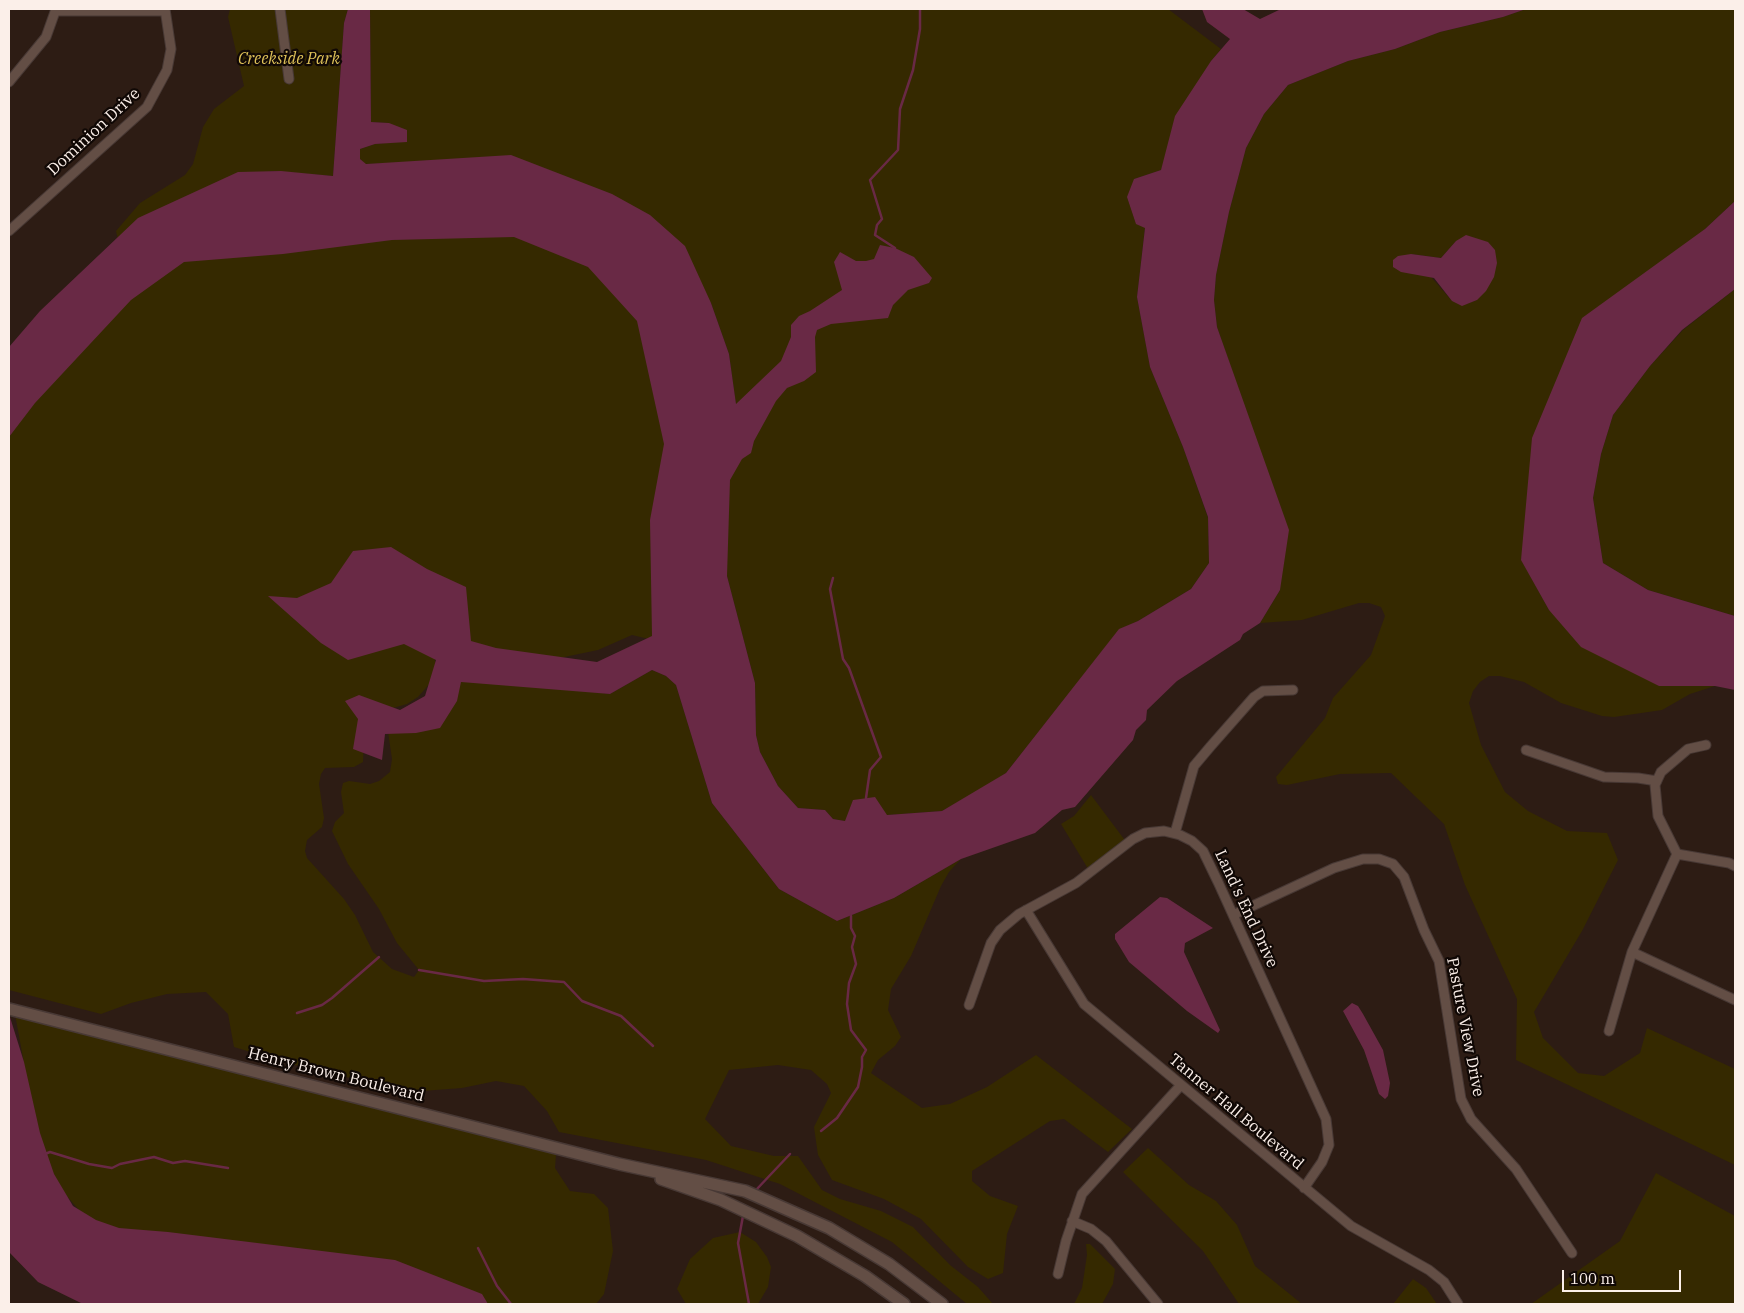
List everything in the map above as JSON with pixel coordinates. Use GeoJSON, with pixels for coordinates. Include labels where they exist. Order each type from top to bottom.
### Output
{"type":"FeatureCollection","features":[{"type":"Feature","properties":{"kind":"main road","name":"Henry Brown Boulevard"},"geometry":{"type":"LineString","coordinates":[[9,1009],[619,1164],[754,1195],[830,1228],[889,1264],[942,1304]]}},
{"type":"Feature","properties":{"kind":"main road","name":"Henry Brown Boulevard"},"geometry":{"type":"LineString","coordinates":[[619,1164],[721,1200],[796,1236],[866,1276],[904,1304]]}},
{"type":"Feature","properties":{"kind":"street"},"geometry":{"type":"LineString","coordinates":[[280,9],[289,79]]}},
{"type":"Feature","properties":{"kind":"street"},"geometry":{"type":"LineString","coordinates":[[9,82],[46,37],[56,10],[165,10]]}},
{"type":"Feature","properties":{"kind":"street","name":"Dominion Drive"},"geometry":{"type":"LineString","coordinates":[[9,231],[147,107],[167,70],[170,49],[165,10]]}},
{"type":"Feature","properties":{"kind":"street"},"geometry":{"type":"LineString","coordinates":[[1174,834],[1194,766],[1254,697],[1264,691],[1294,690]]}},
{"type":"Feature","properties":{"kind":"street"},"geometry":{"type":"LineString","coordinates":[[1677,854],[1658,816],[1655,786],[1661,772],[1688,749],[1706,745]]}},
{"type":"Feature","properties":{"kind":"street"},"geometry":{"type":"LineString","coordinates":[[1526,750],[1604,777],[1638,778],[1657,782]]}},
{"type":"Feature","properties":{"kind":"street","name":"Land's End Drive"},"geometry":{"type":"LineString","coordinates":[[968,1005],[991,943],[1000,930],[1026,910],[1076,883],[1133,839],[1145,833],[1164,831],[1192,841],[1203,851],[1326,1119],[1329,1145],[1322,1162],[1304,1188]]}},
{"type":"Feature","properties":{"kind":"street"},"geometry":{"type":"LineString","coordinates":[[1677,854],[1729,863],[1735,866]]}},
{"type":"Feature","properties":{"kind":"street"},"geometry":{"type":"LineString","coordinates":[[1609,1031],[1632,952],[1677,854]]}},
{"type":"Feature","properties":{"kind":"street","name":"Pasture View Drive"},"geometry":{"type":"LineString","coordinates":[[1233,915],[1334,868],[1363,860],[1379,859],[1393,864],[1404,877],[1424,930],[1439,961],[1461,1100],[1472,1119],[1516,1169],[1572,1253]]}},
{"type":"Feature","properties":{"kind":"street","name":"Tanner Hall Boulevard"},"geometry":{"type":"LineString","coordinates":[[1026,910],[1084,1004],[1351,1226],[1429,1270],[1444,1282],[1458,1304]]}},
{"type":"Feature","properties":{"kind":"street"},"geometry":{"type":"LineString","coordinates":[[1632,952],[1735,1000]]}},
{"type":"Feature","properties":{"kind":"street"},"geometry":{"type":"LineString","coordinates":[[1058,1274],[1072,1222],[1082,1194],[1181,1085]]}},
{"type":"Feature","properties":{"kind":"street"},"geometry":{"type":"LineString","coordinates":[[1072,1222],[1091,1229],[1106,1241],[1158,1304]]}},
{"type":"Feature","properties":{"kind":"green space","name":"Creekside Park"},"geometry":{"type":"Polygon","coordinates":[[[230,9],[348,9],[344,23],[333,176],[271,171],[119,244],[116,231],[140,203],[185,175],[193,164],[203,127],[214,109],[244,86],[228,17],[230,9]]]}},
{"type":"Feature","properties":{"kind":"green space"},"geometry":{"type":"Polygon","coordinates":[[[370,9],[1168,9],[1221,49],[1211,61],[1161,170],[1134,179],[1145,227],[1137,297],[1150,367],[1183,447],[1208,518],[1209,563],[1191,589],[1138,621],[1119,630],[1006,773],[987,786],[942,811],[887,815],[845,821],[833,819],[825,810],[798,808],[778,786],[760,752],[756,735],[755,683],[727,576],[723,517],[736,405],[729,354],[711,303],[402,163],[365,164],[360,159],[360,149],[375,144],[396,142],[389,123],[371,122],[370,9]]]}},
{"type":"Feature","properties":{"kind":"green space"},"geometry":{"type":"Polygon","coordinates":[[[1526,9],[1735,9],[1735,201],[1705,229],[1521,559],[1549,610],[1659,686],[1715,686],[1690,694],[1662,710],[1614,717],[1602,716],[1561,703],[1524,682],[1500,676],[1489,676],[1480,682],[1473,691],[1469,703],[1481,745],[1505,792],[1528,811],[1567,831],[1607,833],[1618,860],[1582,931],[1534,1012],[1543,1038],[1578,1073],[1604,1076],[1640,1053],[1647,1028],[1735,1069],[1735,1165],[1516,1060],[1517,999],[1465,885],[1444,824],[1391,773],[1340,774],[1287,785],[1278,784],[1276,777],[1325,718],[1333,698],[1371,655],[1385,616],[1381,607],[1369,603],[1359,603],[1302,620],[1260,623],[1280,590],[1229,362],[1217,327],[1214,300],[1216,275],[1229,212],[1246,148],[1264,114],[1288,85],[1348,61],[1395,49],[1440,32],[1503,17],[1526,9]],[[1456,241],[1441,258],[1411,254],[1452,301],[1466,304],[1477,300],[1456,241]]]}},
{"type":"Feature","properties":{"kind":"green space"},"geometry":{"type":"Polygon","coordinates":[[[533,228],[672,322],[657,641],[632,635],[598,650],[550,660],[434,655],[436,667],[432,681],[418,697],[407,704],[365,716],[363,762],[354,767],[325,768],[321,774],[319,784],[324,818],[322,827],[307,840],[305,851],[307,858],[344,899],[355,915],[373,952],[392,969],[414,977],[419,970],[397,943],[379,909],[348,864],[332,831],[335,822],[344,813],[341,792],[343,783],[349,781],[370,784],[379,781],[390,772],[392,759],[388,732],[458,674],[610,694],[652,670],[666,676],[676,685],[712,803],[779,889],[837,921],[894,898],[961,859],[949,872],[941,886],[911,956],[891,989],[888,1010],[901,1037],[895,1046],[878,1060],[871,1073],[922,1108],[950,1104],[987,1087],[1036,1055],[1132,1129],[1108,1152],[1064,1119],[1050,1121],[972,1171],[972,1181],[990,1196],[1018,1206],[1007,1234],[1003,1273],[988,1279],[968,1267],[921,1219],[884,1199],[832,1180],[818,1155],[814,1127],[831,1093],[827,1084],[811,1070],[778,1065],[729,1070],[705,1119],[731,1146],[774,1156],[798,1156],[822,1190],[840,1199],[881,1211],[913,1227],[950,1265],[978,1287],[993,1304],[967,1304],[892,1242],[780,1184],[706,1160],[559,1132],[547,1111],[524,1086],[496,1081],[462,1088],[409,1092],[287,1063],[234,1047],[228,1014],[206,992],[167,994],[131,1003],[101,1014],[9,990],[9,437],[13,430],[82,342],[177,257],[533,228]]]}},
{"type":"Feature","properties":{"kind":"green space"},"geometry":{"type":"Polygon","coordinates":[[[1735,289],[1735,616],[1648,590],[1603,563],[1593,498],[1601,454],[1613,415],[1650,366],[1683,330],[1735,289]]]}},
{"type":"Feature","properties":{"kind":"green space"},"geometry":{"type":"Polygon","coordinates":[[[1091,795],[1127,843],[1090,872],[1061,824],[1074,816],[1091,795]]]}},
{"type":"Feature","properties":{"kind":"green space"},"geometry":{"type":"Polygon","coordinates":[[[14,1009],[474,1125],[557,1142],[555,1168],[570,1191],[594,1194],[608,1208],[613,1251],[604,1294],[596,1304],[470,1304],[332,1253],[114,1229],[94,1221],[79,1210],[50,1177],[24,1083],[24,1063],[14,1009]]]}},
{"type":"Feature","properties":{"kind":"green space"},"geometry":{"type":"Polygon","coordinates":[[[1148,1148],[1189,1185],[1216,1201],[1237,1225],[1255,1266],[1302,1304],[1239,1304],[1203,1251],[1123,1172],[1148,1148]]]}},
{"type":"Feature","properties":{"kind":"green space"},"geometry":{"type":"Polygon","coordinates":[[[1656,1173],[1735,1216],[1735,1304],[1531,1304],[1620,1241],[1656,1173]]]}},
{"type":"Feature","properties":{"kind":"green space"},"geometry":{"type":"Polygon","coordinates":[[[740,1232],[756,1242],[767,1257],[771,1267],[768,1287],[758,1304],[686,1304],[677,1289],[690,1259],[713,1238],[740,1232]]]}},
{"type":"Feature","properties":{"kind":"green space"},"geometry":{"type":"Polygon","coordinates":[[[1086,1244],[1090,1244],[1115,1269],[1113,1284],[1102,1304],[1074,1304],[1082,1288],[1087,1255],[1086,1244]]]}},
{"type":"Feature","properties":{"kind":"green space"},"geometry":{"type":"Polygon","coordinates":[[[1413,1279],[1426,1288],[1437,1304],[1393,1304],[1413,1279]]]}},
{"type":"Feature","properties":{"kind":"shaded area"},"geometry":{"type":"Polygon","coordinates":[[[348,9],[370,9],[371,122],[389,123],[407,130],[407,142],[375,144],[360,149],[360,159],[366,164],[511,155],[612,194],[650,215],[685,246],[711,303],[729,354],[736,404],[781,361],[791,337],[791,325],[799,316],[842,290],[834,262],[840,252],[856,261],[866,261],[874,259],[880,245],[895,248],[914,257],[932,278],[929,283],[908,290],[893,305],[888,318],[831,324],[817,330],[815,337],[816,372],[804,381],[787,388],[776,401],[754,441],[751,453],[742,459],[730,480],[727,576],[755,683],[756,735],[760,752],[778,786],[798,808],[825,810],[833,819],[845,821],[853,800],[875,797],[887,815],[942,811],[1006,773],[1119,629],[1138,621],[1191,589],[1209,563],[1208,517],[1183,447],[1150,367],[1137,297],[1145,228],[1136,224],[1127,197],[1134,179],[1161,170],[1175,116],[1211,61],[1230,39],[1207,22],[1202,9],[1243,9],[1260,19],[1281,9],[1526,9],[1503,17],[1440,32],[1395,49],[1348,61],[1288,85],[1264,114],[1246,148],[1229,212],[1216,275],[1214,300],[1217,327],[1289,530],[1280,590],[1260,623],[1243,634],[1240,640],[1177,681],[1147,710],[1146,720],[1136,730],[1133,740],[1075,807],[1062,810],[1035,833],[961,859],[894,898],[837,921],[779,889],[712,803],[676,685],[666,676],[652,670],[610,694],[461,682],[457,701],[440,728],[416,733],[385,734],[382,760],[353,749],[358,719],[345,701],[359,695],[400,710],[425,696],[436,660],[404,644],[348,660],[321,643],[268,596],[297,598],[331,583],[353,551],[391,547],[427,569],[466,587],[471,641],[496,648],[597,662],[652,636],[650,520],[664,444],[637,321],[588,267],[514,237],[392,240],[283,254],[184,262],[131,300],[35,403],[9,437],[9,347],[40,311],[138,218],[238,172],[281,171],[333,176],[344,23],[348,9]]]}},
{"type":"Feature","properties":{"kind":"shaded area"},"geometry":{"type":"Polygon","coordinates":[[[1735,201],[1735,289],[1682,330],[1650,366],[1613,415],[1601,454],[1593,498],[1603,563],[1648,590],[1735,616],[1735,690],[1715,686],[1659,686],[1581,647],[1549,610],[1521,560],[1532,438],[1582,318],[1705,229],[1735,201]]]}},
{"type":"Feature","properties":{"kind":"shaded area"},"geometry":{"type":"Polygon","coordinates":[[[1466,235],[1488,242],[1495,250],[1497,263],[1494,277],[1486,291],[1477,300],[1462,306],[1452,301],[1434,278],[1401,272],[1393,267],[1393,260],[1398,256],[1411,254],[1441,258],[1456,241],[1466,235]]]}},
{"type":"Feature","properties":{"kind":"shaded area"},"geometry":{"type":"Polygon","coordinates":[[[1160,897],[1167,898],[1213,928],[1185,943],[1184,952],[1220,1030],[1218,1033],[1187,1011],[1129,962],[1115,939],[1115,934],[1160,897]]]}},
{"type":"Feature","properties":{"kind":"shaded area"},"geometry":{"type":"Polygon","coordinates":[[[1352,1003],[1358,1006],[1383,1050],[1390,1083],[1388,1096],[1385,1099],[1379,1094],[1364,1050],[1343,1011],[1352,1003]]]}},
{"type":"Feature","properties":{"kind":"shaded area"},"geometry":{"type":"Polygon","coordinates":[[[9,1014],[24,1062],[40,1133],[54,1174],[73,1206],[96,1220],[119,1228],[168,1232],[395,1260],[482,1294],[488,1304],[83,1304],[38,1282],[9,1252],[9,1014]]]}},
{"type":"Feature","properties":{"kind":"waterway"},"geometry":{"type":"LineString","coordinates":[[895,248],[875,235],[877,225],[882,219],[870,180],[898,150],[900,109],[913,70],[920,29],[920,10]]}},
{"type":"Feature","properties":{"kind":"waterway"},"geometry":{"type":"LineString","coordinates":[[833,578],[830,589],[843,659],[849,668],[881,757],[870,770],[866,798]]}},
{"type":"Feature","properties":{"kind":"waterway"},"geometry":{"type":"LineString","coordinates":[[821,1131],[837,1118],[858,1087],[862,1057],[866,1050],[851,1030],[847,1004],[849,983],[856,964],[852,947],[855,936],[851,928],[851,916]]}},
{"type":"Feature","properties":{"kind":"waterway"},"geometry":{"type":"LineString","coordinates":[[297,1013],[322,1005],[379,957]]}},
{"type":"Feature","properties":{"kind":"waterway"},"geometry":{"type":"LineString","coordinates":[[419,970],[484,981],[523,979],[564,982],[582,1001],[621,1016],[653,1046]]}},
{"type":"Feature","properties":{"kind":"waterway"},"geometry":{"type":"LineString","coordinates":[[45,1154],[50,1152],[89,1164],[112,1168],[120,1164],[154,1157],[173,1163],[185,1161],[228,1168]]}},
{"type":"Feature","properties":{"kind":"waterway"},"geometry":{"type":"LineString","coordinates":[[756,1190],[790,1154]]}},
{"type":"Feature","properties":{"kind":"waterway"},"geometry":{"type":"LineString","coordinates":[[743,1216],[738,1243],[749,1304]]}},
{"type":"Feature","properties":{"kind":"waterway"},"geometry":{"type":"LineString","coordinates":[[478,1248],[497,1286],[511,1304]]}}]}
